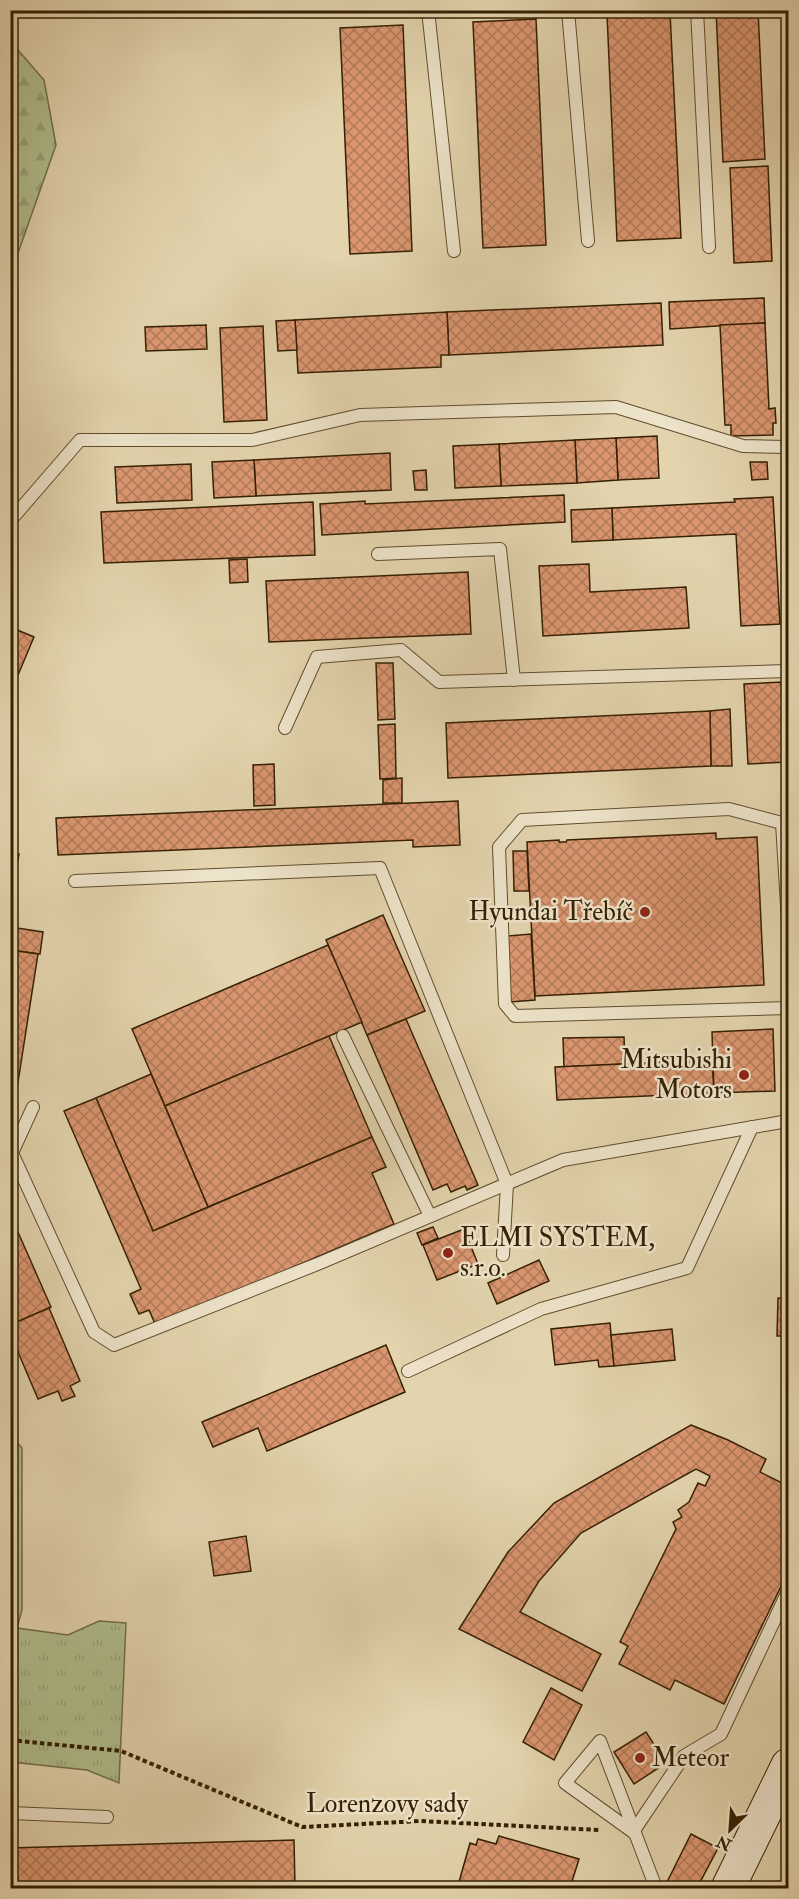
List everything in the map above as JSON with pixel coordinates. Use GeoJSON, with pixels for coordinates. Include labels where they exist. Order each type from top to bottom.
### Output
{"type":"FeatureCollection","features":[{"type":"Feature","properties":{"kind":"main road"},"geometry":{"type":"LineString","coordinates":[[728,1888],[789,1765]]}},
{"type":"Feature","properties":{"kind":"lane"},"geometry":{"type":"LineString","coordinates":[[428,10],[454,250]]}},
{"type":"Feature","properties":{"kind":"lane"},"geometry":{"type":"LineString","coordinates":[[568,10],[588,241]]}},
{"type":"Feature","properties":{"kind":"lane"},"geometry":{"type":"LineString","coordinates":[[697,10],[709,247]]}},
{"type":"Feature","properties":{"kind":"lane"},"geometry":{"type":"LineString","coordinates":[[10,521],[80,440],[252,440],[360,415],[616,407],[743,446],[789,447]]}},
{"type":"Feature","properties":{"kind":"lane"},"geometry":{"type":"LineString","coordinates":[[378,554],[500,549],[514,680]]}},
{"type":"Feature","properties":{"kind":"lane"},"geometry":{"type":"LineString","coordinates":[[285,728],[317,657],[401,650],[439,682],[789,671]]}},
{"type":"Feature","properties":{"kind":"lane"},"geometry":{"type":"LineString","coordinates":[[789,921],[782,823],[729,809],[522,820],[499,847],[505,1004],[515,1016],[789,1008]]}},
{"type":"Feature","properties":{"kind":"lane"},"geometry":{"type":"LineString","coordinates":[[75,881],[380,868],[507,1184],[503,1256]]}},
{"type":"Feature","properties":{"kind":"lane"},"geometry":{"type":"LineString","coordinates":[[343,1036],[430,1216]]}},
{"type":"Feature","properties":{"kind":"lane"},"geometry":{"type":"LineString","coordinates":[[33,1107],[12,1153],[94,1332],[114,1345],[320,1263],[563,1160],[789,1121]]}},
{"type":"Feature","properties":{"kind":"lane"},"geometry":{"type":"LineString","coordinates":[[408,1371],[541,1309],[687,1268],[752,1127]]}},
{"type":"Feature","properties":{"kind":"lane"},"geometry":{"type":"LineString","coordinates":[[633,1832],[684,1756],[721,1734],[789,1591]]}},
{"type":"Feature","properties":{"kind":"lane"},"geometry":{"type":"LineString","coordinates":[[633,1832],[565,1783],[600,1741],[656,1888]]}},
{"type":"Feature","properties":{"kind":"lane"},"geometry":{"type":"LineString","coordinates":[[10,1813],[106,1817]]}},
{"type":"Feature","properties":{"kind":"path","name":"Lorenzovy sady"},"geometry":{"type":"LineString","coordinates":[[10,1740],[121,1751],[302,1827],[421,1821],[633,1832]]}},
{"type":"Feature","properties":{"kind":"green space"},"geometry":{"type":"Polygon","coordinates":[[[11,42],[44,80],[56,145],[11,273],[11,42]]]}},
{"type":"Feature","properties":{"kind":"green space"},"geometry":{"type":"Polygon","coordinates":[[[10,1435],[22,1448],[22,1610],[17,1628],[68,1635],[99,1621],[126,1623],[119,1783],[87,1770],[11,1762],[10,1435]]]}},
{"type":"Feature","properties":{"kind":"building"},"geometry":{"type":"Polygon","coordinates":[[[716,10],[758,10],[765,159],[723,162],[716,10]]]}},
{"type":"Feature","properties":{"kind":"building"},"geometry":{"type":"Polygon","coordinates":[[[670,12],[681,238],[617,241],[607,14],[670,12]]]}},
{"type":"Feature","properties":{"kind":"building"},"geometry":{"type":"Polygon","coordinates":[[[536,19],[546,245],[483,248],[473,22],[536,19]]]}},
{"type":"Feature","properties":{"kind":"building"},"geometry":{"type":"Polygon","coordinates":[[[403,25],[412,251],[350,254],[340,28],[403,25]]]}},
{"type":"Feature","properties":{"kind":"building"},"geometry":{"type":"Polygon","coordinates":[[[768,166],[772,261],[734,263],[730,168],[768,166]]]}},
{"type":"Feature","properties":{"kind":"building"},"geometry":{"type":"Polygon","coordinates":[[[764,298],[765,323],[670,329],[669,302],[764,298]]]}},
{"type":"Feature","properties":{"kind":"building"},"geometry":{"type":"Polygon","coordinates":[[[661,303],[663,345],[449,355],[447,312],[661,303]]]}},
{"type":"Feature","properties":{"kind":"building"},"geometry":{"type":"Polygon","coordinates":[[[447,312],[449,355],[441,355],[441,367],[298,373],[295,320],[447,312]]]}},
{"type":"Feature","properties":{"kind":"building"},"geometry":{"type":"Polygon","coordinates":[[[295,320],[297,350],[278,351],[276,321],[295,320]]]}},
{"type":"Feature","properties":{"kind":"building"},"geometry":{"type":"Polygon","coordinates":[[[765,323],[769,409],[775,408],[776,423],[773,423],[773,435],[731,436],[731,425],[725,425],[720,325],[765,323]]]}},
{"type":"Feature","properties":{"kind":"building"},"geometry":{"type":"Polygon","coordinates":[[[206,324],[207,349],[146,351],[145,327],[206,324]]]}},
{"type":"Feature","properties":{"kind":"building"},"geometry":{"type":"Polygon","coordinates":[[[263,326],[267,420],[224,422],[220,328],[263,326]]]}},
{"type":"Feature","properties":{"kind":"building"},"geometry":{"type":"Polygon","coordinates":[[[657,436],[659,478],[618,480],[616,438],[657,436]]]}},
{"type":"Feature","properties":{"kind":"building"},"geometry":{"type":"Polygon","coordinates":[[[616,438],[618,480],[577,483],[575,440],[616,438]]]}},
{"type":"Feature","properties":{"kind":"building"},"geometry":{"type":"Polygon","coordinates":[[[575,440],[577,483],[501,486],[499,444],[575,440]]]}},
{"type":"Feature","properties":{"kind":"building"},"geometry":{"type":"Polygon","coordinates":[[[499,444],[501,486],[455,488],[453,446],[499,444]]]}},
{"type":"Feature","properties":{"kind":"building"},"geometry":{"type":"Polygon","coordinates":[[[390,453],[391,490],[256,496],[254,460],[390,453]]]}},
{"type":"Feature","properties":{"kind":"building"},"geometry":{"type":"Polygon","coordinates":[[[254,460],[256,496],[214,498],[212,462],[254,460]]]}},
{"type":"Feature","properties":{"kind":"building"},"geometry":{"type":"Polygon","coordinates":[[[750,462],[767,462],[768,479],[752,480],[750,462]]]}},
{"type":"Feature","properties":{"kind":"building"},"geometry":{"type":"Polygon","coordinates":[[[191,464],[192,500],[117,503],[115,467],[191,464]]]}},
{"type":"Feature","properties":{"kind":"building"},"geometry":{"type":"Polygon","coordinates":[[[426,470],[427,490],[415,490],[413,471],[426,470]]]}},
{"type":"Feature","properties":{"kind":"building"},"geometry":{"type":"Polygon","coordinates":[[[564,495],[565,522],[322,535],[320,504],[564,495]]]}},
{"type":"Feature","properties":{"kind":"building"},"geometry":{"type":"Polygon","coordinates":[[[773,497],[780,624],[741,626],[736,534],[613,540],[612,508],[735,502],[734,499],[773,497]]]}},
{"type":"Feature","properties":{"kind":"building"},"geometry":{"type":"Polygon","coordinates":[[[313,502],[315,555],[104,563],[101,512],[313,502]]]}},
{"type":"Feature","properties":{"kind":"building"},"geometry":{"type":"Polygon","coordinates":[[[612,508],[613,540],[572,542],[571,510],[612,508]]]}},
{"type":"Feature","properties":{"kind":"building"},"geometry":{"type":"Polygon","coordinates":[[[247,559],[248,582],[230,583],[229,560],[247,559]]]}},
{"type":"Feature","properties":{"kind":"building"},"geometry":{"type":"Polygon","coordinates":[[[589,564],[590,592],[686,587],[689,628],[543,636],[539,566],[589,564]]]}},
{"type":"Feature","properties":{"kind":"building"},"geometry":{"type":"Polygon","coordinates":[[[468,572],[471,634],[269,642],[266,581],[468,572]]]}},
{"type":"Feature","properties":{"kind":"building"},"geometry":{"type":"Polygon","coordinates":[[[10,627],[34,637],[10,694],[10,627]]]}},
{"type":"Feature","properties":{"kind":"building"},"geometry":{"type":"Polygon","coordinates":[[[376,663],[393,663],[395,719],[378,720],[376,663]]]}},
{"type":"Feature","properties":{"kind":"building"},"geometry":{"type":"Polygon","coordinates":[[[783,682],[787,762],[748,764],[744,684],[783,682]]]}},
{"type":"Feature","properties":{"kind":"building"},"geometry":{"type":"Polygon","coordinates":[[[730,709],[732,766],[711,766],[710,711],[730,709]]]}},
{"type":"Feature","properties":{"kind":"building"},"geometry":{"type":"Polygon","coordinates":[[[710,711],[711,766],[448,778],[446,723],[710,711]]]}},
{"type":"Feature","properties":{"kind":"building"},"geometry":{"type":"Polygon","coordinates":[[[395,724],[396,778],[380,779],[378,725],[395,724]]]}},
{"type":"Feature","properties":{"kind":"building"},"geometry":{"type":"Polygon","coordinates":[[[274,764],[275,805],[254,806],[253,765],[274,764]]]}},
{"type":"Feature","properties":{"kind":"building"},"geometry":{"type":"Polygon","coordinates":[[[402,778],[402,803],[383,803],[383,780],[402,778]]]}},
{"type":"Feature","properties":{"kind":"building"},"geometry":{"type":"Polygon","coordinates":[[[458,801],[460,845],[413,847],[413,840],[58,855],[56,818],[458,801]]]}},
{"type":"Feature","properties":{"kind":"building","name":"Hyundai Třebíč"},"geometry":{"type":"Polygon","coordinates":[[[716,833],[716,839],[757,837],[764,985],[535,996],[527,842],[559,840],[559,842],[566,842],[567,840],[716,833]]]}},
{"type":"Feature","properties":{"kind":"building"},"geometry":{"type":"Polygon","coordinates":[[[513,851],[527,851],[529,891],[514,891],[513,851]]]}},
{"type":"Feature","properties":{"kind":"building"},"geometry":{"type":"Polygon","coordinates":[[[10,852],[19,854],[13,885],[10,884],[10,852]]]}},
{"type":"Feature","properties":{"kind":"building"},"geometry":{"type":"Polygon","coordinates":[[[383,915],[425,1011],[367,1035],[326,940],[383,915]]]}},
{"type":"Feature","properties":{"kind":"building"},"geometry":{"type":"Polygon","coordinates":[[[10,927],[43,932],[40,954],[10,950],[10,927]]]}},
{"type":"Feature","properties":{"kind":"building"},"geometry":{"type":"Polygon","coordinates":[[[531,934],[535,1000],[510,1002],[507,936],[531,934]]]}},
{"type":"Feature","properties":{"kind":"building"},"geometry":{"type":"Polygon","coordinates":[[[328,945],[362,1022],[165,1106],[132,1029],[328,945]]]}},
{"type":"Feature","properties":{"kind":"building"},"geometry":{"type":"Polygon","coordinates":[[[10,950],[38,954],[16,1095],[10,1094],[10,950]]]}},
{"type":"Feature","properties":{"kind":"building"},"geometry":{"type":"Polygon","coordinates":[[[406,1019],[478,1185],[467,1190],[465,1186],[451,1192],[447,1184],[433,1190],[367,1035],[406,1019]]]}},
{"type":"Feature","properties":{"kind":"building","name":"Mitsubishi Motors"},"geometry":{"type":"Polygon","coordinates":[[[773,1029],[775,1091],[714,1093],[712,1032],[773,1029]]]}},
{"type":"Feature","properties":{"kind":"building"},"geometry":{"type":"Polygon","coordinates":[[[329,1036],[372,1137],[208,1207],[165,1106],[329,1036]]]}},
{"type":"Feature","properties":{"kind":"building"},"geometry":{"type":"Polygon","coordinates":[[[624,1037],[625,1064],[564,1067],[563,1038],[624,1037]]]}},
{"type":"Feature","properties":{"kind":"building"},"geometry":{"type":"Polygon","coordinates":[[[712,1060],[714,1093],[557,1100],[555,1067],[712,1060]]]}},
{"type":"Feature","properties":{"kind":"building"},"geometry":{"type":"Polygon","coordinates":[[[151,1074],[208,1207],[153,1231],[96,1098],[151,1074]]]}},
{"type":"Feature","properties":{"kind":"building"},"geometry":{"type":"Polygon","coordinates":[[[10,1094],[16,1095],[11,1133],[10,1133],[10,1094]]]}},
{"type":"Feature","properties":{"kind":"building"},"geometry":{"type":"Polygon","coordinates":[[[96,1098],[153,1231],[372,1137],[386,1167],[372,1173],[394,1224],[156,1326],[149,1310],[139,1314],[130,1294],[141,1289],[64,1111],[96,1098]]]}},
{"type":"Feature","properties":{"kind":"building"},"geometry":{"type":"Polygon","coordinates":[[[10,1214],[51,1307],[10,1325],[10,1214]]]}},
{"type":"Feature","properties":{"kind":"building"},"geometry":{"type":"Polygon","coordinates":[[[433,1227],[438,1238],[422,1245],[417,1233],[433,1227]]]}},
{"type":"Feature","properties":{"kind":"building"},"geometry":{"type":"Polygon","coordinates":[[[464,1229],[478,1264],[437,1280],[423,1245],[464,1229]]]}},
{"type":"Feature","properties":{"kind":"building"},"geometry":{"type":"Polygon","coordinates":[[[539,1260],[549,1281],[497,1304],[488,1283],[539,1260]]]}},
{"type":"Feature","properties":{"kind":"building"},"geometry":{"type":"Polygon","coordinates":[[[778,1298],[788,1299],[788,1336],[777,1336],[778,1298]]]}},
{"type":"Feature","properties":{"kind":"building"},"geometry":{"type":"Polygon","coordinates":[[[49,1308],[80,1381],[70,1386],[75,1396],[62,1401],[58,1391],[38,1399],[10,1333],[10,1325],[49,1308]]]}},
{"type":"Feature","properties":{"kind":"building"},"geometry":{"type":"Polygon","coordinates":[[[610,1323],[614,1366],[599,1367],[598,1360],[555,1365],[551,1329],[610,1323]]]}},
{"type":"Feature","properties":{"kind":"building"},"geometry":{"type":"Polygon","coordinates":[[[672,1329],[675,1360],[614,1366],[611,1335],[672,1329]]]}},
{"type":"Feature","properties":{"kind":"building"},"geometry":{"type":"Polygon","coordinates":[[[386,1345],[405,1392],[267,1451],[258,1428],[213,1447],[202,1422],[386,1345]]]}},
{"type":"Feature","properties":{"kind":"building"},"geometry":{"type":"Polygon","coordinates":[[[691,1425],[766,1459],[760,1472],[788,1486],[788,1572],[724,1704],[675,1680],[670,1690],[619,1664],[628,1646],[620,1642],[676,1529],[673,1522],[682,1517],[678,1510],[689,1502],[698,1483],[705,1486],[710,1476],[696,1469],[581,1533],[539,1581],[520,1612],[601,1654],[582,1691],[459,1629],[508,1552],[554,1503],[691,1425]]]}},
{"type":"Feature","properties":{"kind":"building"},"geometry":{"type":"Polygon","coordinates":[[[246,1536],[251,1571],[214,1576],[209,1542],[246,1536]]]}},
{"type":"Feature","properties":{"kind":"building"},"geometry":{"type":"Polygon","coordinates":[[[551,1688],[582,1705],[554,1760],[523,1742],[551,1688]]]}},
{"type":"Feature","properties":{"kind":"building","name":"Meteor"},"geometry":{"type":"Polygon","coordinates":[[[646,1732],[666,1763],[634,1784],[614,1752],[646,1732]]]}},
{"type":"Feature","properties":{"kind":"building"},"geometry":{"type":"Polygon","coordinates":[[[691,1834],[718,1848],[697,1888],[665,1886],[691,1834]]]}},
{"type":"Feature","properties":{"kind":"building"},"geometry":{"type":"Polygon","coordinates":[[[499,1836],[579,1859],[570,1888],[464,1888],[465,1883],[459,1882],[470,1843],[476,1845],[478,1839],[496,1844],[499,1836]]]}},
{"type":"Feature","properties":{"kind":"building"},"geometry":{"type":"Polygon","coordinates":[[[294,1840],[295,1888],[10,1888],[10,1848],[294,1840]]]}},
{"type":"Feature","properties":{"kind":"place","name":"Hyundai Třebíč"},"geometry":{"type":"Point","coordinates":[645,912]}},
{"type":"Feature","properties":{"kind":"place","name":"Mitsubishi Motors"},"geometry":{"type":"Point","coordinates":[744,1075]}},
{"type":"Feature","properties":{"kind":"place","name":"ELMI SYSTEM, s.r.o."},"geometry":{"type":"Point","coordinates":[448,1253]}},
{"type":"Feature","properties":{"kind":"place","name":"Meteor"},"geometry":{"type":"Point","coordinates":[640,1758]}}]}
